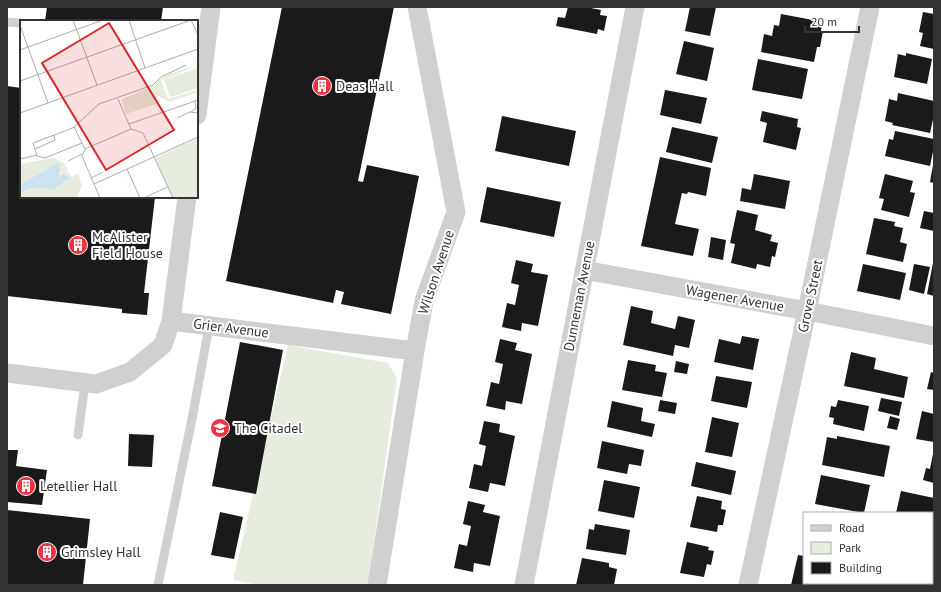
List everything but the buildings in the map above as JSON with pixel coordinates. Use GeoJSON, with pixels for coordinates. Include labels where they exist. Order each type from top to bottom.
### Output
{"type":"FeatureCollection","features":[{"type":"Feature","properties":{"kind":"street"},"geometry":{"type":"LineString","coordinates":[[198,107],[211,7]]}},
{"type":"Feature","properties":{"kind":"street","name":"Wilson Avenue"},"geometry":{"type":"LineString","coordinates":[[377,585],[424,301],[456,212],[417,7]]}},
{"type":"Feature","properties":{"kind":"street","name":"Dunneman Avenue"},"geometry":{"type":"LineString","coordinates":[[524,585],[635,7]]}},
{"type":"Feature","properties":{"kind":"street","name":"Grove Street"},"geometry":{"type":"LineString","coordinates":[[748,585],[807,312],[870,7]]}},
{"type":"Feature","properties":{"kind":"street"},"geometry":{"type":"LineString","coordinates":[[7,373],[96,384],[130,372],[163,344],[171,321],[187,198]]}},
{"type":"Feature","properties":{"kind":"street","name":"Wagener Avenue"},"geometry":{"type":"LineString","coordinates":[[584,270],[934,336]]}},
{"type":"Feature","properties":{"kind":"street","name":"Grier Avenue"},"geometry":{"type":"LineString","coordinates":[[171,321],[415,351]]}},
{"type":"Feature","properties":{"kind":"lane"},"geometry":{"type":"LineString","coordinates":[[7,22],[20,24]]}},
{"type":"Feature","properties":{"kind":"lane"},"geometry":{"type":"LineString","coordinates":[[158,585],[193,414],[209,326]]}},
{"type":"Feature","properties":{"kind":"lane"},"geometry":{"type":"LineString","coordinates":[[78,435],[84,383]]}},
{"type":"Feature","properties":{"kind":"green space"},"geometry":{"type":"Polygon","coordinates":[[[288,345],[388,363],[397,378],[368,585],[260,585],[233,580],[288,345]]]}},
{"type":"Feature","properties":{"kind":"place","name":"Deas Hall"},"geometry":{"type":"Point","coordinates":[322,86]}},
{"type":"Feature","properties":{"kind":"place","name":"McAlister Field House"},"geometry":{"type":"Point","coordinates":[78,245]}},
{"type":"Feature","properties":{"kind":"place","name":"The Citadel"},"geometry":{"type":"Point","coordinates":[220,428]}},
{"type":"Feature","properties":{"kind":"place","name":"Letellier Hall"},"geometry":{"type":"Point","coordinates":[26,486]}},
{"type":"Feature","properties":{"kind":"place","name":"Grimsley Hall"},"geometry":{"type":"Point","coordinates":[47,552]}}]}
